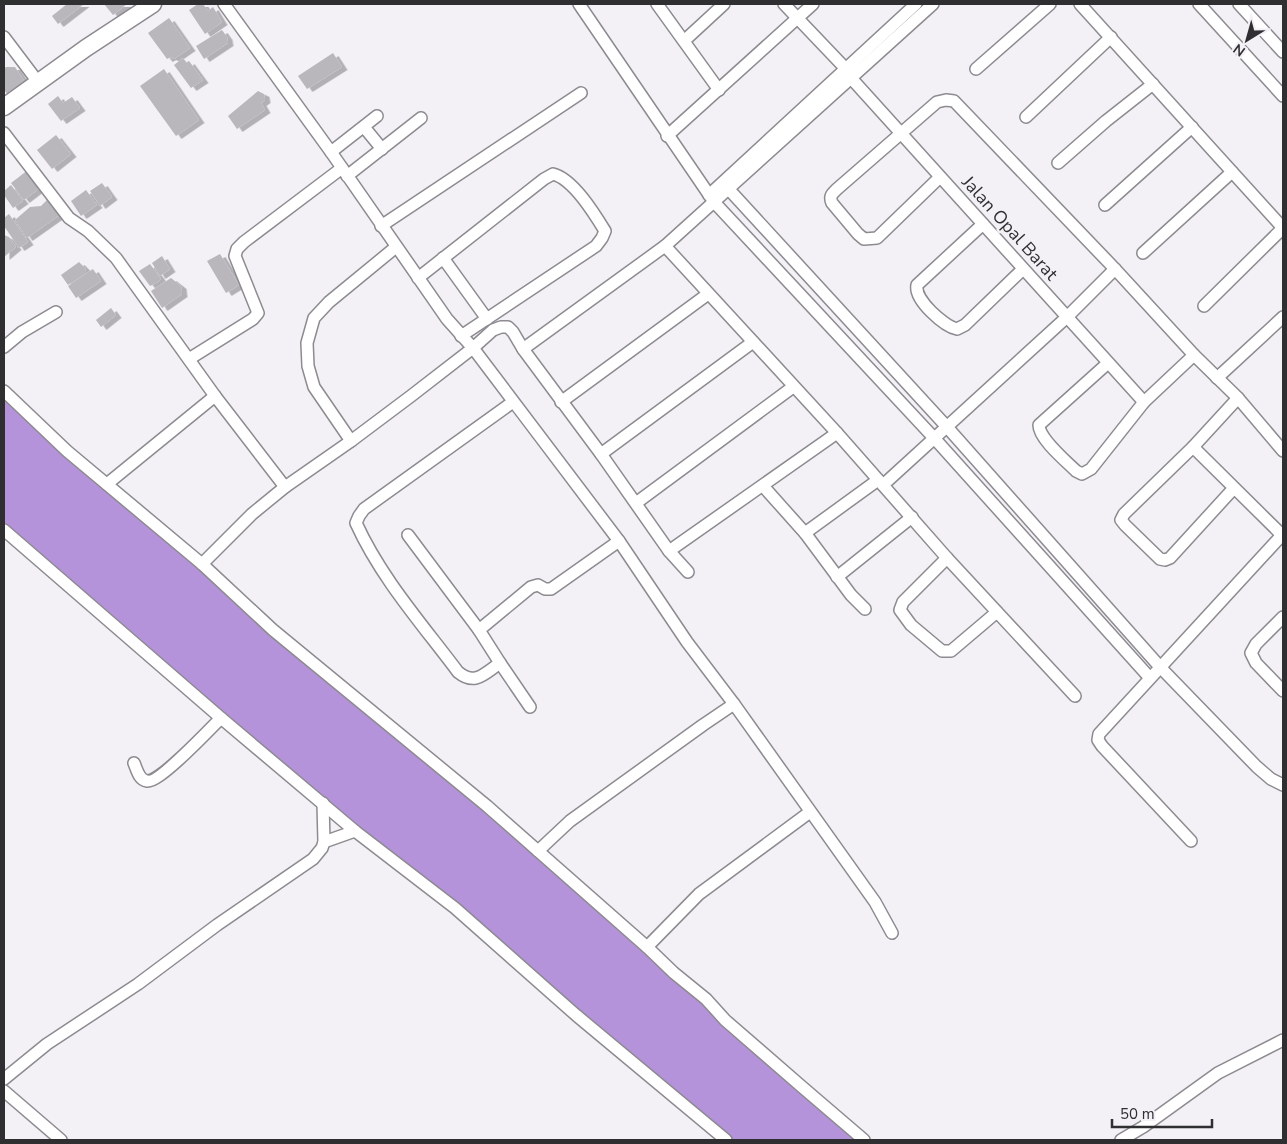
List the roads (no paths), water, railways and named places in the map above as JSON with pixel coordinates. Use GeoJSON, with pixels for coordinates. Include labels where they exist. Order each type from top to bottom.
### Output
{"type":"FeatureCollection","features":[{"type":"Feature","properties":{"kind":"street"},"geometry":{"type":"LineString","coordinates":[[4,107],[86,48],[153,4]]}},
{"type":"Feature","properties":{"kind":"street"},"geometry":{"type":"LineString","coordinates":[[224,4],[331,152],[446,320],[473,348],[619,541],[688,642],[876,902],[892,933]]}},
{"type":"Feature","properties":{"kind":"street"},"geometry":{"type":"LineString","coordinates":[[579,4],[711,199],[935,439],[1150,678]]}},
{"type":"Feature","properties":{"kind":"street"},"geometry":{"type":"LineString","coordinates":[[657,4],[685,40],[718,90]]}},
{"type":"Feature","properties":{"kind":"street"},"geometry":{"type":"LineString","coordinates":[[685,40],[724,4]]}},
{"type":"Feature","properties":{"kind":"street","name":"Jalan Opal Barat"},"geometry":{"type":"LineString","coordinates":[[784,4],[1144,402]]}},
{"type":"Feature","properties":{"kind":"street"},"geometry":{"type":"LineString","coordinates":[[667,136],[813,4]]}},
{"type":"Feature","properties":{"kind":"street"},"geometry":{"type":"LineString","coordinates":[[524,350],[665,246],[711,199],[848,73],[916,4]]}},
{"type":"Feature","properties":{"kind":"street"},"geometry":{"type":"LineString","coordinates":[[848,73],[933,4]]}},
{"type":"Feature","properties":{"kind":"street"},"geometry":{"type":"LineString","coordinates":[[976,69],[1050,4]]}},
{"type":"Feature","properties":{"kind":"street"},"geometry":{"type":"LineString","coordinates":[[1080,4],[1283,228],[1204,306]]}},
{"type":"Feature","properties":{"kind":"street"},"geometry":{"type":"LineString","coordinates":[[1200,4],[1283,96]]}},
{"type":"Feature","properties":{"kind":"street"},"geometry":{"type":"LineString","coordinates":[[1239,4],[1283,52]]}},
{"type":"Feature","properties":{"kind":"street"},"geometry":{"type":"LineString","coordinates":[[4,37],[38,82]]}},
{"type":"Feature","properties":{"kind":"street"},"geometry":{"type":"LineString","coordinates":[[1026,117],[1110,37]]}},
{"type":"Feature","properties":{"kind":"street"},"geometry":{"type":"LineString","coordinates":[[1058,162],[1106,120],[1153,84]]}},
{"type":"Feature","properties":{"kind":"street"},"geometry":{"type":"LineString","coordinates":[[381,226],[581,93]]}},
{"type":"Feature","properties":{"kind":"street"},"geometry":{"type":"LineString","coordinates":[[940,177],[877,238],[864,239],[858,234],[830,198],[837,189],[937,102],[954,101],[1115,269],[1194,355],[1238,398],[1283,452]]}},
{"type":"Feature","properties":{"kind":"street"},"geometry":{"type":"LineString","coordinates":[[331,152],[377,116]]}},
{"type":"Feature","properties":{"kind":"street"},"geometry":{"type":"LineString","coordinates":[[189,359],[253,319],[258,313],[235,256],[237,249],[244,242],[344,172],[382,149],[421,118]]}},
{"type":"Feature","properties":{"kind":"street"},"geometry":{"type":"LineString","coordinates":[[1105,205],[1192,127]]}},
{"type":"Feature","properties":{"kind":"street"},"geometry":{"type":"LineString","coordinates":[[364,128],[382,149]]}},
{"type":"Feature","properties":{"kind":"street"},"geometry":{"type":"LineString","coordinates":[[4,133],[69,218],[88,231],[116,258],[215,396],[285,487]]}},
{"type":"Feature","properties":{"kind":"street"},"geometry":{"type":"LineString","coordinates":[[1143,253],[1232,172]]}},
{"type":"Feature","properties":{"kind":"street"},"geometry":{"type":"LineString","coordinates":[[418,278],[544,179],[553,174],[562,176],[573,187],[605,231],[596,246],[461,336]]}},
{"type":"Feature","properties":{"kind":"street"},"geometry":{"type":"LineString","coordinates":[[726,186],[947,427],[1161,668],[1257,767],[1271,779],[1283,785]]}},
{"type":"Feature","properties":{"kind":"street"},"geometry":{"type":"LineString","coordinates":[[983,224],[916,288],[920,296],[943,323],[957,329],[965,325],[1023,269]]}},
{"type":"Feature","properties":{"kind":"street"},"geometry":{"type":"LineString","coordinates":[[665,246],[1075,696]]}},
{"type":"Feature","properties":{"kind":"street"},"geometry":{"type":"LineString","coordinates":[[351,441],[314,387],[308,366],[307,343],[314,318],[329,302],[396,247]]}},
{"type":"Feature","properties":{"kind":"street"},"geometry":{"type":"LineString","coordinates":[[443,258],[487,319]]}},
{"type":"Feature","properties":{"kind":"street"},"geometry":{"type":"LineString","coordinates":[[805,533],[881,482],[935,439],[1067,317],[1115,269]]}},
{"type":"Feature","properties":{"kind":"street"},"geometry":{"type":"LineString","coordinates":[[561,402],[708,294]]}},
{"type":"Feature","properties":{"kind":"street"},"geometry":{"type":"LineString","coordinates":[[4,347],[22,332],[56,312]]}},
{"type":"Feature","properties":{"kind":"street"},"geometry":{"type":"LineString","coordinates":[[1217,378],[1283,317]]}},
{"type":"Feature","properties":{"kind":"street"},"geometry":{"type":"LineString","coordinates":[[202,564],[252,514],[285,487],[351,441],[473,348],[493,330],[508,327],[670,551],[688,572]]}},
{"type":"Feature","properties":{"kind":"street"},"geometry":{"type":"LineString","coordinates":[[601,454],[753,342]]}},
{"type":"Feature","properties":{"kind":"street"},"geometry":{"type":"LineString","coordinates":[[1108,363],[1040,425],[1040,430],[1045,438],[1076,471],[1082,474],[1091,469],[1144,402],[1194,355]]}},
{"type":"Feature","properties":{"kind":"street"},"geometry":{"type":"LineString","coordinates":[[636,503],[793,387]]}},
{"type":"Feature","properties":{"kind":"street"},"geometry":{"type":"LineString","coordinates":[[4,391],[61,445],[202,564],[273,630],[472,794],[538,851],[674,973],[706,999],[726,1020],[864,1140]]}},
{"type":"Feature","properties":{"kind":"street"},"geometry":{"type":"LineString","coordinates":[[107,484],[215,396]]}},
{"type":"Feature","properties":{"kind":"street"},"geometry":{"type":"LineString","coordinates":[[1234,488],[1170,558],[1165,560],[1160,559],[1121,520],[1124,514],[1192,447],[1238,398]]}},
{"type":"Feature","properties":{"kind":"street"},"geometry":{"type":"LineString","coordinates":[[500,663],[477,678],[469,679],[458,672],[392,585],[362,537],[356,523],[364,509],[513,402]]}},
{"type":"Feature","properties":{"kind":"street"},"geometry":{"type":"LineString","coordinates":[[670,551],[837,434]]}},
{"type":"Feature","properties":{"kind":"street"},"geometry":{"type":"LineString","coordinates":[[1191,841],[1102,746],[1098,740],[1098,734],[1283,535],[1192,447]]}},
{"type":"Feature","properties":{"kind":"street"},"geometry":{"type":"LineString","coordinates":[[763,486],[805,533],[851,595],[865,609]]}},
{"type":"Feature","properties":{"kind":"street"},"geometry":{"type":"LineString","coordinates":[[837,577],[912,517]]}},
{"type":"Feature","properties":{"kind":"street"},"geometry":{"type":"LineString","coordinates":[[4,530],[221,718],[355,831],[455,908],[576,1015],[726,1140]]}},
{"type":"Feature","properties":{"kind":"street"},"geometry":{"type":"LineString","coordinates":[[408,535],[479,630],[530,707]]}},
{"type":"Feature","properties":{"kind":"street"},"geometry":{"type":"LineString","coordinates":[[479,630],[531,587],[538,585],[545,589],[551,589],[619,541]]}},
{"type":"Feature","properties":{"kind":"street"},"geometry":{"type":"LineString","coordinates":[[948,558],[903,602],[900,610],[911,625],[942,651],[951,651],[997,612]]}},
{"type":"Feature","properties":{"kind":"street"},"geometry":{"type":"LineString","coordinates":[[1283,617],[1256,644],[1251,653],[1256,663],[1283,691]]}},
{"type":"Feature","properties":{"kind":"street"},"geometry":{"type":"LineString","coordinates":[[538,851],[570,821],[734,704]]}},
{"type":"Feature","properties":{"kind":"street"},"geometry":{"type":"LineString","coordinates":[[134,763],[140,778],[153,781],[180,759],[221,718]]}},
{"type":"Feature","properties":{"kind":"street"},"geometry":{"type":"LineString","coordinates":[[4,1079],[47,1044],[138,984],[217,925],[312,859],[322,848],[324,842],[323,803]]}},
{"type":"Feature","properties":{"kind":"street"},"geometry":{"type":"LineString","coordinates":[[647,947],[699,894],[810,812]]}},
{"type":"Feature","properties":{"kind":"street"},"geometry":{"type":"LineString","coordinates":[[324,842],[355,831]]}},
{"type":"Feature","properties":{"kind":"street"},"geometry":{"type":"LineString","coordinates":[[1121,1140],[1143,1127],[1218,1073],[1283,1040]]}},
{"type":"Feature","properties":{"kind":"street"},"geometry":{"type":"LineString","coordinates":[[4,1091],[61,1140]]}}]}
